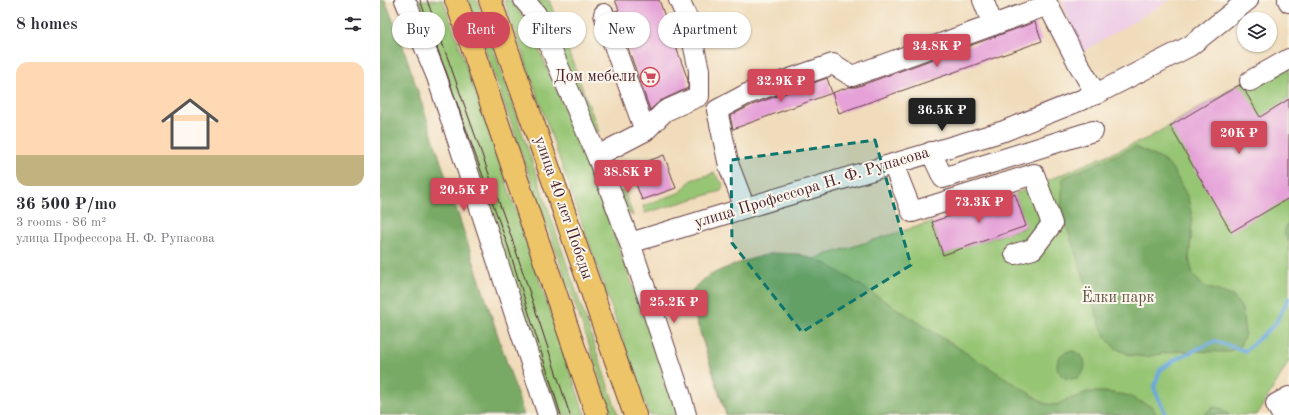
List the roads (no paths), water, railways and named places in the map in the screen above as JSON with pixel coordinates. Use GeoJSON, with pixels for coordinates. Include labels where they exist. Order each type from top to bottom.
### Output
{"type":"FeatureCollection","features":[{"type":"Feature","properties":{"kind":"main road"},"geometry":{"type":"LineString","coordinates":[[456,0],[596,415]]}},
{"type":"Feature","properties":{"kind":"main road","name":"улица 40 лет Победы"},"geometry":{"type":"LineString","coordinates":[[490,0],[635,415]]}},
{"type":"Feature","properties":{"kind":"street"},"geometry":{"type":"LineString","coordinates":[[404,0],[437,77],[548,415]]}},
{"type":"Feature","properties":{"kind":"street"},"geometry":{"type":"LineString","coordinates":[[524,0],[536,14],[597,156],[630,243],[686,415]]}},
{"type":"Feature","properties":{"kind":"street"},"geometry":{"type":"LineString","coordinates":[[597,156],[645,132],[665,111],[699,96],[699,70],[688,20],[680,0]]}},
{"type":"Feature","properties":{"kind":"street"},"geometry":{"type":"LineString","coordinates":[[983,0],[993,25]]}},
{"type":"Feature","properties":{"kind":"street","name":"улица Профессора Н. Ф. Рупасова"},"geometry":{"type":"LineString","coordinates":[[630,243],[1004,131],[1096,94],[1190,46],[1248,0]]}},
{"type":"Feature","properties":{"kind":"street"},"geometry":{"type":"LineString","coordinates":[[745,208],[729,166],[717,110],[747,94],[833,64],[852,76],[1048,5],[1096,94]]}},
{"type":"Feature","properties":{"kind":"street"},"geometry":{"type":"LineString","coordinates":[[615,48],[645,132]]}},
{"type":"Feature","properties":{"kind":"street"},"geometry":{"type":"LineString","coordinates":[[1250,81],[1289,59]]}},
{"type":"Feature","properties":{"kind":"street"},"geometry":{"type":"LineString","coordinates":[[943,178],[1093,130]]}},
{"type":"Feature","properties":{"kind":"street"},"geometry":{"type":"LineString","coordinates":[[931,152],[953,199]]}},
{"type":"Feature","properties":{"kind":"street"},"geometry":{"type":"LineString","coordinates":[[893,164],[912,212],[1034,174],[1052,224],[1033,249],[1014,254]]}},
{"type":"Feature","properties":{"kind":"street"},"geometry":{"type":"LineString","coordinates":[[1282,415],[1276,404],[1289,397]]}},
{"type":"Feature","properties":{"kind":"waterway"},"geometry":{"type":"LineString","coordinates":[[1166,415],[1154,388],[1160,370],[1176,359],[1215,341],[1245,351],[1275,324],[1289,298]]}},
{"type":"Feature","properties":{"kind":"tram line"},"geometry":{"type":"LineString","coordinates":[[420,0],[508,246],[561,415]]}},
{"type":"Feature","properties":{"kind":"tram line"},"geometry":{"type":"LineString","coordinates":[[427,0],[511,236],[570,415]]}},
{"type":"Feature","properties":{"kind":"place","name":"Дом мебели"},"geometry":{"type":"Point","coordinates":[650,77]}},
{"type":"Feature","properties":{"kind":"park label","name":"Ёлки парк"},"geometry":{"type":"Point","coordinates":[1118,298]}}]}
